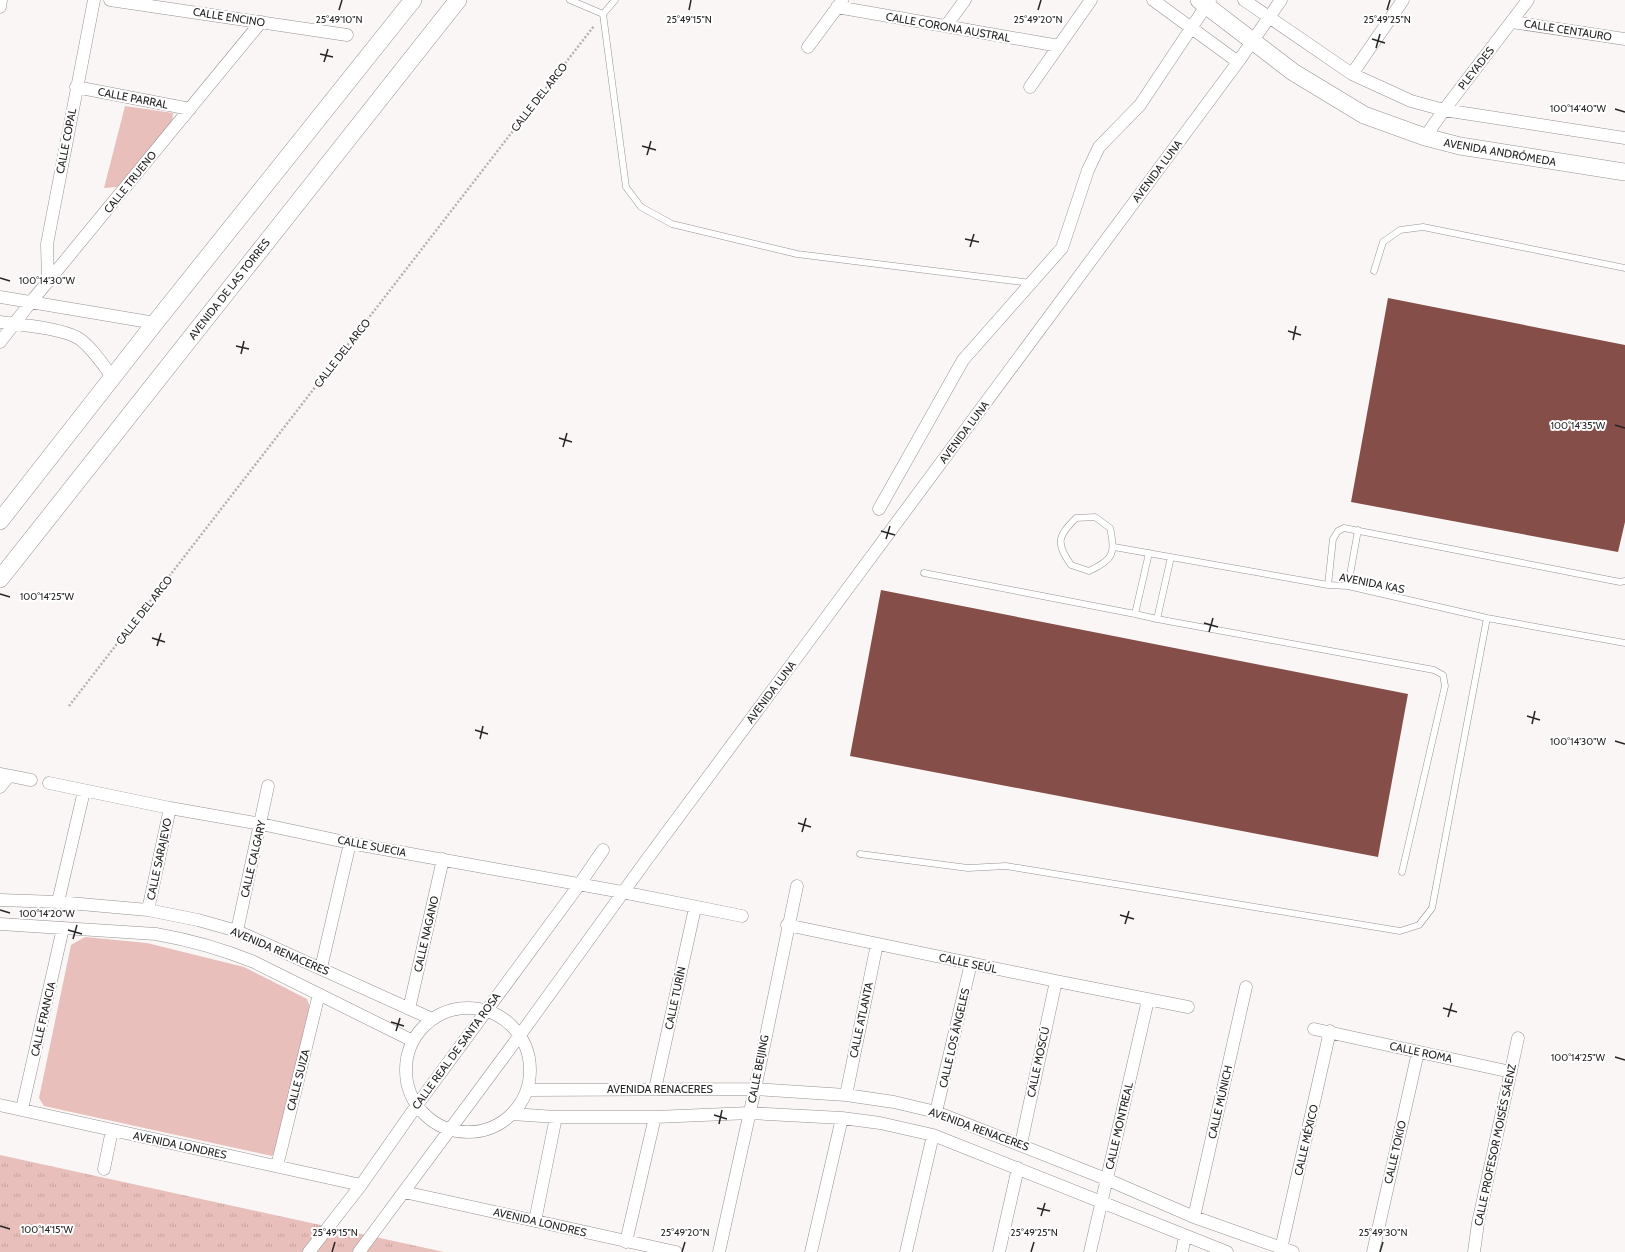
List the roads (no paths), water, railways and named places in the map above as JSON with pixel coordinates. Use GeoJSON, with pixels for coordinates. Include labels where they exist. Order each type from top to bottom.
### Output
{"type":"FeatureCollection","features":[{"type":"Feature","properties":{"kind":"street"},"geometry":{"type":"LineString","coordinates":[[0,7],[1,0]]}},
{"type":"Feature","properties":{"kind":"street","name":"CALLE COPAL"},"geometry":{"type":"LineString","coordinates":[[48,282],[47,244],[76,87],[94,0]]}},
{"type":"Feature","properties":{"kind":"street","name":"CALLE ENCINO"},"geometry":{"type":"LineString","coordinates":[[110,0],[348,36]]}},
{"type":"Feature","properties":{"kind":"street"},"geometry":{"type":"LineString","coordinates":[[0,521],[414,0]]}},
{"type":"Feature","properties":{"kind":"street","name":"AVENIDA DE LAS TORRES"},"geometry":{"type":"LineString","coordinates":[[0,578],[458,0]]}},
{"type":"Feature","properties":{"kind":"street"},"geometry":{"type":"LineString","coordinates":[[946,26],[965,0]]}},
{"type":"Feature","properties":{"kind":"street"},"geometry":{"type":"LineString","coordinates":[[1030,87],[1092,0]]}},
{"type":"Feature","properties":{"kind":"street"},"geometry":{"type":"LineString","coordinates":[[1153,0],[1238,62]]}},
{"type":"Feature","properties":{"kind":"street"},"geometry":{"type":"LineString","coordinates":[[1244,0],[1352,74],[1411,101],[1444,110],[1625,138]]}},
{"type":"Feature","properties":{"kind":"street","name":"AVENIDA LUNA"},"geometry":{"type":"LineString","coordinates":[[622,892],[1238,62],[1281,0]]}},
{"type":"Feature","properties":{"kind":"street"},"geometry":{"type":"LineString","coordinates":[[1352,74],[1403,0]]}},
{"type":"Feature","properties":{"kind":"street","name":"PLEYADES"},"geometry":{"type":"LineString","coordinates":[[1425,137],[1528,0]]}},
{"type":"Feature","properties":{"kind":"street"},"geometry":{"type":"LineString","coordinates":[[879,509],[963,360],[1062,248],[1088,170],[1099,147],[1140,105],[1191,27],[1205,2]]}},
{"type":"Feature","properties":{"kind":"street","name":"AVENIDA ANDRÓMEDA"},"geometry":{"type":"LineString","coordinates":[[1205,2],[1293,72],[1364,115],[1425,137],[1460,146],[1625,172]]}},
{"type":"Feature","properties":{"kind":"street"},"geometry":{"type":"LineString","coordinates":[[808,47],[840,4]]}},
{"type":"Feature","properties":{"kind":"street","name":"CALLE CORONA AUSTRAL"},"geometry":{"type":"LineString","coordinates":[[840,4],[946,26],[1059,46]]}},
{"type":"Feature","properties":{"kind":"street","name":"CALLE TRUENO"},"geometry":{"type":"LineString","coordinates":[[0,342],[31,302],[261,22]]}},
{"type":"Feature","properties":{"kind":"street","name":"CALLE CENTAURO"},"geometry":{"type":"LineString","coordinates":[[1512,22],[1625,39]]}},
{"type":"Feature","properties":{"kind":"street","name":"CALLE PARRAL"},"geometry":{"type":"LineString","coordinates":[[76,87],[190,109]]}},
{"type":"Feature","properties":{"kind":"street"},"geometry":{"type":"LineString","coordinates":[[0,297],[156,323]]}},
{"type":"Feature","properties":{"kind":"street"},"geometry":{"type":"LineString","coordinates":[[0,322],[61,332],[79,338],[90,349],[113,378]]}},
{"type":"Feature","properties":{"kind":"street"},"geometry":{"type":"LineString","coordinates":[[0,787],[4,775],[31,780]]}},
{"type":"Feature","properties":{"kind":"street","name":"CALLE SUECIA"},"geometry":{"type":"LineString","coordinates":[[49,783],[170,808],[261,824],[350,843],[622,892],[695,908],[742,916]]}},
{"type":"Feature","properties":{"kind":"street","name":"CALLE CALGARY"},"geometry":{"type":"LineString","coordinates":[[237,931],[268,786]]}},
{"type":"Feature","properties":{"kind":"street"},"geometry":{"type":"LineString","coordinates":[[58,902],[84,791]]}},
{"type":"Feature","properties":{"kind":"street","name":"CALLE SARAJEVO"},"geometry":{"type":"LineString","coordinates":[[148,910],[170,808]]}},
{"type":"Feature","properties":{"kind":"street"},"geometry":{"type":"LineString","coordinates":[[321,968],[350,843]]}},
{"type":"Feature","properties":{"kind":"street","name":"CALLE REAL DE SANTA ROSA"},"geometry":{"type":"LineString","coordinates":[[308,1252],[361,1185],[417,1105],[579,885],[603,850]]}},
{"type":"Feature","properties":{"kind":"street","name":"CALLE NAGANO"},"geometry":{"type":"LineString","coordinates":[[409,1009],[443,859]]}},
{"type":"Feature","properties":{"kind":"street","name":"CALLE BEIJING"},"geometry":{"type":"LineString","coordinates":[[719,1252],[750,1113],[797,886]]}},
{"type":"Feature","properties":{"kind":"street"},"geometry":{"type":"LineString","coordinates":[[359,1252],[520,1035],[622,892]]}},
{"type":"Feature","properties":{"kind":"street","name":"AVENIDA RENACERES"},"geometry":{"type":"LineString","coordinates":[[0,900],[58,902],[148,910],[198,920],[237,931],[432,1019]]}},
{"type":"Feature","properties":{"kind":"street","name":"CALLE TURÍN"},"geometry":{"type":"LineString","coordinates":[[655,1089],[695,908]]}},
{"type":"Feature","properties":{"kind":"street","name":"AVENIDA RENACERES"},"geometry":{"type":"LineString","coordinates":[[0,924],[139,932],[176,938],[229,952],[254,962],[413,1041]]}},
{"type":"Feature","properties":{"kind":"street","name":"CALLE SEÚL"},"geometry":{"type":"LineString","coordinates":[[788,925],[971,964],[1188,1007]]}},
{"type":"Feature","properties":{"kind":"street","name":"CALLE FRANCIA"},"geometry":{"type":"LineString","coordinates":[[22,1110],[63,928]]}},
{"type":"Feature","properties":{"kind":"street","name":"CALLE ATLANTA"},"geometry":{"type":"LineString","coordinates":[[846,1095],[877,944]]}},
{"type":"Feature","properties":{"kind":"street","name":"CALLE LOS ÁNGELES"},"geometry":{"type":"LineString","coordinates":[[936,1112],[971,964]]}},
{"type":"Feature","properties":{"kind":"street","name":"CALLE MOSCÚ"},"geometry":{"type":"LineString","coordinates":[[1021,1144],[1056,981]]}},
{"type":"Feature","properties":{"kind":"street","name":"CALLE MÚNICH"},"geometry":{"type":"LineString","coordinates":[[1194,1217],[1246,987]]}},
{"type":"Feature","properties":{"kind":"street","name":"CALLE SUIZA"},"geometry":{"type":"LineString","coordinates":[[277,1166],[319,994]]}},
{"type":"Feature","properties":{"kind":"street","name":"CALLE MONTREAL"},"geometry":{"type":"LineString","coordinates":[[1090,1252],[1148,1000]]}},
{"type":"Feature","properties":{"kind":"street"},"geometry":{"type":"LineString","coordinates":[[468,1007],[486,1010],[505,1020],[520,1035],[528,1052],[530,1065],[527,1090],[521,1103],[512,1114],[498,1124],[483,1131],[466,1132],[449,1130],[426,1116],[410,1093],[406,1067],[408,1054],[413,1041],[425,1025],[432,1019],[449,1010],[468,1007]]}},
{"type":"Feature","properties":{"kind":"street","name":"CALLE ROMA"},"geometry":{"type":"LineString","coordinates":[[1314,1028],[1511,1072]]}},
{"type":"Feature","properties":{"kind":"street","name":"CALLE MÉXICO"},"geometry":{"type":"LineString","coordinates":[[1287,1250],[1330,1031]]}},
{"type":"Feature","properties":{"kind":"street","name":"CALLE PROFESOR MOISÉS SÁENZ"},"geometry":{"type":"LineString","coordinates":[[1474,1252],[1478,1223],[1518,1038]]}},
{"type":"Feature","properties":{"kind":"street","name":"CALLE TOKIO"},"geometry":{"type":"LineString","coordinates":[[1373,1252],[1418,1052]]}},
{"type":"Feature","properties":{"kind":"street","name":"AVENIDA RENACERES"},"geometry":{"type":"LineString","coordinates":[[527,1090],[755,1089],[846,1095],[894,1102],[936,1112],[1021,1144],[1194,1217],[1287,1250]]}},
{"type":"Feature","properties":{"kind":"street","name":"AVENIDA LONDRES"},"geometry":{"type":"LineString","coordinates":[[0,1105],[361,1185]]}},
{"type":"Feature","properties":{"kind":"street","name":"AVENIDA RENACERES"},"geometry":{"type":"LineString","coordinates":[[512,1114],[556,1117],[655,1117],[750,1113],[842,1118],[880,1123],[933,1135],[1227,1252]]}},
{"type":"Feature","properties":{"kind":"street"},"geometry":{"type":"LineString","coordinates":[[535,1222],[556,1117]]}},
{"type":"Feature","properties":{"kind":"street"},"geometry":{"type":"LineString","coordinates":[[626,1242],[655,1117]]}},
{"type":"Feature","properties":{"kind":"street"},"geometry":{"type":"LineString","coordinates":[[811,1252],[842,1118]]}},
{"type":"Feature","properties":{"kind":"street"},"geometry":{"type":"LineString","coordinates":[[104,1169],[112,1130]]}},
{"type":"Feature","properties":{"kind":"street"},"geometry":{"type":"LineString","coordinates":[[906,1252],[933,1135]]}},
{"type":"Feature","properties":{"kind":"street"},"geometry":{"type":"LineString","coordinates":[[998,1252],[1018,1168]]}},
{"type":"Feature","properties":{"kind":"street","name":"AVENIDA LONDRES"},"geometry":{"type":"LineString","coordinates":[[404,1192],[676,1252]]}},
{"type":"Feature","properties":{"kind":"street"},"geometry":{"type":"LineString","coordinates":[[1182,1252],[1185,1236]]}},
{"type":"Feature","properties":{"kind":"lane"},"geometry":{"type":"LineString","coordinates":[[570,0],[603,14]]}},
{"type":"Feature","properties":{"kind":"lane"},"geometry":{"type":"LineString","coordinates":[[615,0],[603,14],[626,187],[642,207],[672,224],[797,254],[1031,283]]}},
{"type":"Feature","properties":{"kind":"lane"},"geometry":{"type":"LineString","coordinates":[[1374,271],[1383,242],[1400,230],[1423,227],[1625,268]]}},
{"type":"Feature","properties":{"kind":"lane"},"geometry":{"type":"LineString","coordinates":[[1095,517],[1110,528],[1114,546],[1106,563],[1089,571],[1071,566],[1061,550],[1063,531],[1076,518],[1095,517]]}},
{"type":"Feature","properties":{"kind":"lane"},"geometry":{"type":"LineString","coordinates":[[1328,585],[1333,539],[1338,532],[1344,528],[1620,582],[1625,581]]}},
{"type":"Feature","properties":{"kind":"lane"},"geometry":{"type":"LineString","coordinates":[[1348,586],[1358,530]]}},
{"type":"Feature","properties":{"kind":"lane","name":"AVENIDA KAS"},"geometry":{"type":"LineString","coordinates":[[1114,546],[1149,554],[1328,585],[1348,586],[1487,618],[1625,643]]}},
{"type":"Feature","properties":{"kind":"lane"},"geometry":{"type":"LineString","coordinates":[[1135,614],[1149,554]]}},
{"type":"Feature","properties":{"kind":"lane"},"geometry":{"type":"LineString","coordinates":[[1157,619],[1171,557]]}},
{"type":"Feature","properties":{"kind":"lane"},"geometry":{"type":"LineString","coordinates":[[924,573],[1157,619],[1434,670],[1443,675],[1445,686],[1402,872]]}},
{"type":"Feature","properties":{"kind":"lane"},"geometry":{"type":"LineString","coordinates":[[860,854],[968,868],[1006,866],[1400,931],[1419,925],[1432,908],[1487,618]]}}]}
